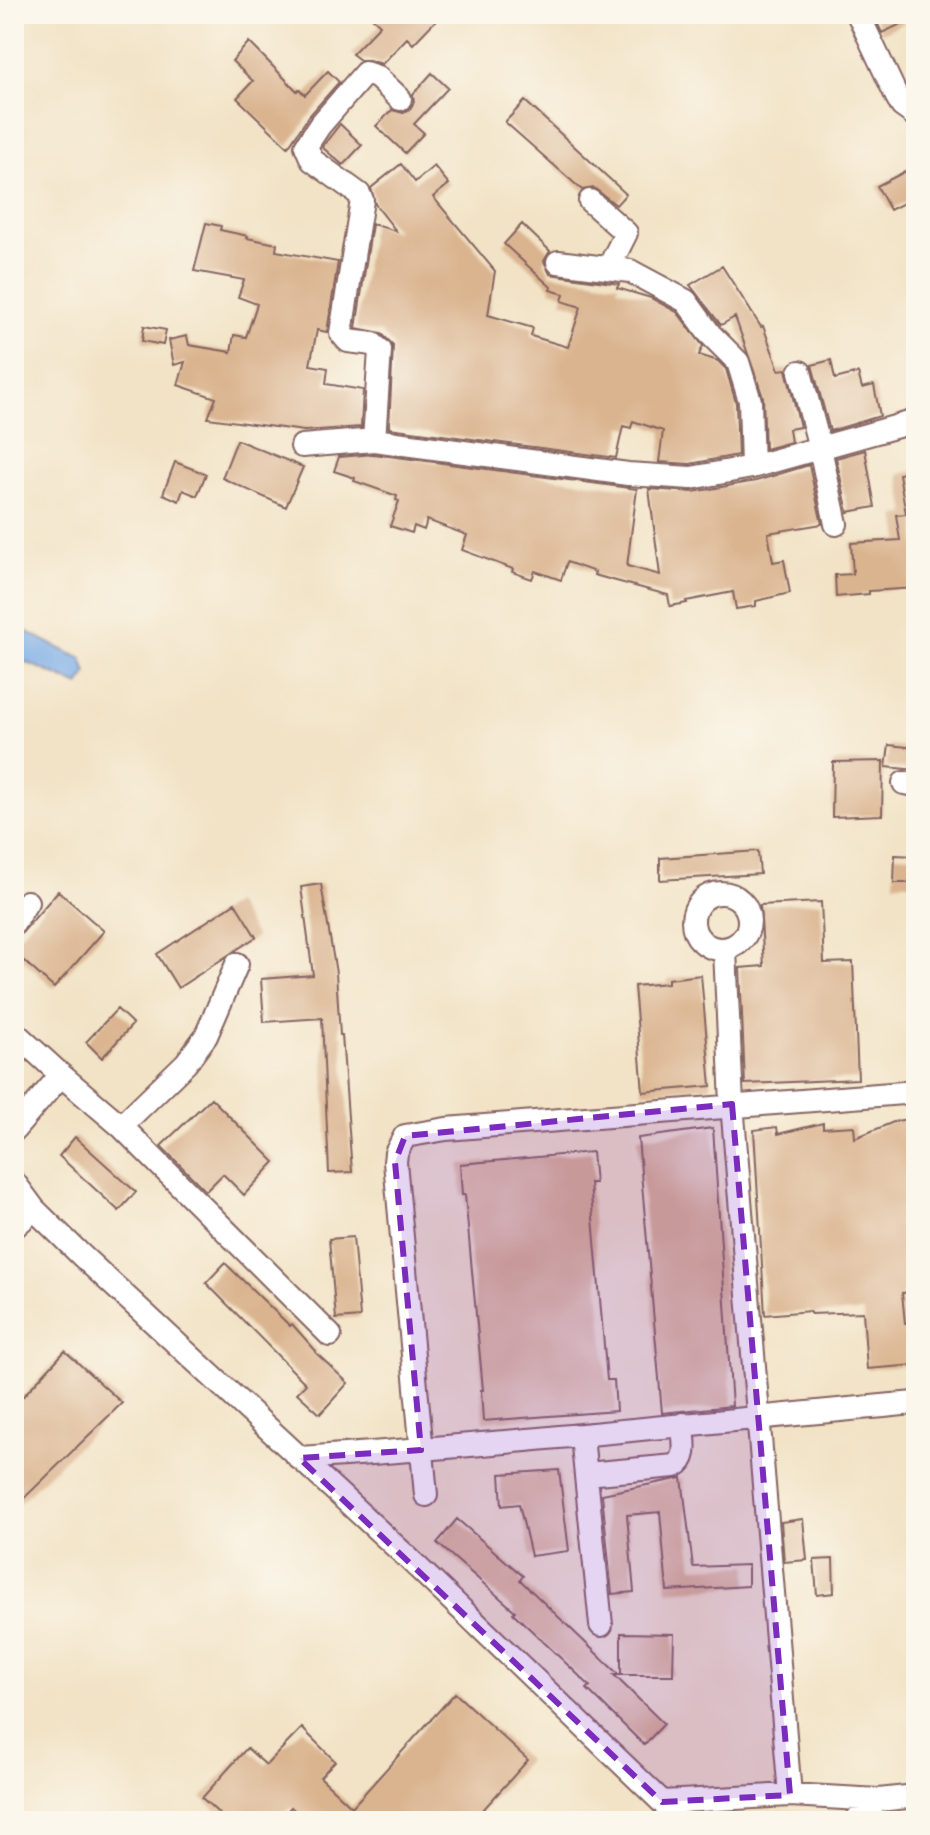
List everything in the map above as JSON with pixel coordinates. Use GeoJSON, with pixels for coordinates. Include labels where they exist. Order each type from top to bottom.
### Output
{"type":"FeatureCollection","features":[{"type":"Feature","properties":{"kind":"street"},"geometry":{"type":"LineString","coordinates":[[858,14],[902,106],[916,116]]}},
{"type":"Feature","properties":{"kind":"street"},"geometry":{"type":"LineString","coordinates":[[374,440],[380,350],[373,344],[348,341],[341,333],[362,200],[359,194],[312,160],[306,146],[365,73],[377,77],[400,99]]}},
{"type":"Feature","properties":{"kind":"street"},"geometry":{"type":"LineString","coordinates":[[590,201],[626,233],[609,267]]}},
{"type":"Feature","properties":{"kind":"street"},"geometry":{"type":"LineString","coordinates":[[558,262],[630,271],[686,301],[710,334],[738,362],[750,401],[752,467]]}},
{"type":"Feature","properties":{"kind":"street"},"geometry":{"type":"LineString","coordinates":[[800,372],[836,524]]}},
{"type":"Feature","properties":{"kind":"street"},"geometry":{"type":"LineString","coordinates":[[302,446],[374,440],[628,474],[691,478],[752,467],[916,421]]}},
{"type":"Feature","properties":{"kind":"street"},"geometry":{"type":"LineString","coordinates":[[14,923],[27,902]]}},
{"type":"Feature","properties":{"kind":"street"},"geometry":{"type":"LineString","coordinates":[[725,950],[732,1104],[790,1795]]}},
{"type":"Feature","properties":{"kind":"street"},"geometry":{"type":"LineString","coordinates":[[121,1126],[186,1063],[206,1036],[237,964]]}},
{"type":"Feature","properties":{"kind":"street"},"geometry":{"type":"LineString","coordinates":[[14,1032],[121,1126],[330,1335]]}},
{"type":"Feature","properties":{"kind":"street"},"geometry":{"type":"LineString","coordinates":[[14,1130],[61,1075]]}},
{"type":"Feature","properties":{"kind":"street"},"geometry":{"type":"LineString","coordinates":[[426,1495],[395,1162],[405,1136],[446,1129],[732,1104],[916,1092]]}},
{"type":"Feature","properties":{"kind":"street"},"geometry":{"type":"LineString","coordinates":[[14,1182],[34,1209],[407,1557],[670,1814],[790,1795],[879,1800],[916,1796]]}},
{"type":"Feature","properties":{"kind":"street"},"geometry":{"type":"LineString","coordinates":[[14,1227],[34,1209]]}},
{"type":"Feature","properties":{"kind":"street"},"geometry":{"type":"LineString","coordinates":[[299,1458],[582,1436],[757,1416],[828,1413],[916,1403]]}},
{"type":"Feature","properties":{"kind":"street"},"geometry":{"type":"LineString","coordinates":[[586,1474],[675,1466],[685,1455],[683,1424]]}},
{"type":"Feature","properties":{"kind":"street"},"geometry":{"type":"LineString","coordinates":[[582,1436],[601,1625]]}},
{"type":"Feature","properties":{"kind":"street"},"geometry":{"type":"LineString","coordinates":[[855,1821],[879,1800]]}},
{"type":"Feature","properties":{"kind":"highlighted area"},"geometry":{"type":"Polygon","coordinates":[[[732,1104],[790,1795],[662,1802],[299,1458],[421,1450],[395,1162],[405,1136],[732,1104]]]}},
{"type":"Feature","properties":{"kind":"water"},"geometry":{"type":"Polygon","coordinates":[[[14,626],[82,658],[87,674],[79,685],[14,657],[14,626]]]}},
{"type":"Feature","properties":{"kind":"building"},"geometry":{"type":"Polygon","coordinates":[[[368,14],[442,14],[413,44],[407,38],[382,64],[360,60],[352,54],[380,25],[368,14]]]}},
{"type":"Feature","properties":{"kind":"building"},"geometry":{"type":"Polygon","coordinates":[[[873,14],[916,14],[916,17],[882,33],[873,14]]]}},
{"type":"Feature","properties":{"kind":"building"},"geometry":{"type":"Polygon","coordinates":[[[249,42],[297,91],[299,89],[305,95],[328,71],[339,82],[309,116],[288,147],[237,98],[253,81],[232,61],[249,42]]]}},
{"type":"Feature","properties":{"kind":"building"},"geometry":{"type":"Polygon","coordinates":[[[432,73],[448,88],[414,124],[424,133],[405,153],[376,126],[392,110],[403,113],[410,109],[414,102],[413,94],[432,73]]]}},
{"type":"Feature","properties":{"kind":"building"},"geometry":{"type":"Polygon","coordinates":[[[525,101],[626,194],[616,205],[594,188],[582,190],[505,122],[525,101]]]}},
{"type":"Feature","properties":{"kind":"building"},"geometry":{"type":"Polygon","coordinates":[[[340,124],[362,145],[343,165],[322,147],[340,124]]]}},
{"type":"Feature","properties":{"kind":"building"},"geometry":{"type":"Polygon","coordinates":[[[401,164],[415,182],[434,166],[449,184],[433,197],[495,271],[488,315],[533,328],[531,336],[568,347],[581,307],[562,301],[564,294],[550,290],[551,287],[504,244],[522,224],[550,251],[544,261],[550,274],[619,284],[617,288],[651,298],[677,312],[703,346],[699,355],[718,361],[726,369],[736,403],[738,455],[690,464],[659,462],[663,431],[633,421],[631,428],[623,426],[616,458],[389,428],[393,345],[381,333],[356,328],[372,224],[396,231],[375,204],[371,188],[401,164]]]}},
{"type":"Feature","properties":{"kind":"building"},"geometry":{"type":"Polygon","coordinates":[[[916,166],[916,197],[890,210],[877,186],[916,166]]]}},
{"type":"Feature","properties":{"kind":"building"},"geometry":{"type":"Polygon","coordinates":[[[206,223],[247,238],[277,244],[276,251],[338,262],[327,332],[317,330],[310,365],[328,368],[326,384],[363,390],[361,427],[304,431],[208,418],[216,398],[178,385],[185,362],[174,365],[169,340],[187,336],[189,345],[231,352],[234,335],[246,337],[257,304],[238,297],[244,280],[194,271],[206,223]]]}},
{"type":"Feature","properties":{"kind":"building"},"geometry":{"type":"Polygon","coordinates":[[[722,266],[763,326],[779,370],[786,369],[800,427],[789,429],[791,442],[765,449],[763,397],[735,317],[721,325],[690,285],[722,266]]]}},
{"type":"Feature","properties":{"kind":"building"},"geometry":{"type":"Polygon","coordinates":[[[144,326],[166,330],[163,345],[142,341],[144,326]]]}},
{"type":"Feature","properties":{"kind":"building"},"geometry":{"type":"Polygon","coordinates":[[[831,360],[835,379],[858,373],[862,388],[874,385],[880,416],[830,431],[812,365],[831,360]]]}},
{"type":"Feature","properties":{"kind":"building"},"geometry":{"type":"Polygon","coordinates":[[[237,440],[303,467],[286,507],[222,478],[237,440]]]}},
{"type":"Feature","properties":{"kind":"building"},"geometry":{"type":"Polygon","coordinates":[[[865,450],[875,507],[848,512],[836,458],[865,450]]]}},
{"type":"Feature","properties":{"kind":"building"},"geometry":{"type":"Polygon","coordinates":[[[374,454],[637,489],[627,566],[660,575],[649,489],[693,492],[756,481],[809,465],[822,524],[768,533],[773,562],[784,560],[790,593],[756,601],[756,606],[736,609],[733,592],[670,606],[668,595],[594,575],[595,572],[567,562],[561,580],[535,571],[532,579],[512,572],[513,569],[462,550],[467,535],[427,520],[424,530],[414,526],[412,533],[390,526],[399,501],[396,500],[397,496],[334,471],[339,457],[374,454]]]}},
{"type":"Feature","properties":{"kind":"building"},"geometry":{"type":"Polygon","coordinates":[[[175,462],[206,474],[197,496],[183,490],[179,501],[163,494],[175,462]]]}},
{"type":"Feature","properties":{"kind":"building"},"geometry":{"type":"Polygon","coordinates":[[[916,471],[916,588],[836,597],[835,575],[853,574],[851,543],[900,540],[896,515],[906,514],[899,474],[916,471]]]}},
{"type":"Feature","properties":{"kind":"building"},"geometry":{"type":"Polygon","coordinates":[[[889,745],[916,748],[916,770],[886,767],[889,745]]]}},
{"type":"Feature","properties":{"kind":"building"},"geometry":{"type":"Polygon","coordinates":[[[883,761],[882,815],[832,817],[833,762],[883,761]]]}},
{"type":"Feature","properties":{"kind":"building"},"geometry":{"type":"Polygon","coordinates":[[[758,851],[760,874],[660,880],[660,858],[758,851]]]}},
{"type":"Feature","properties":{"kind":"building"},"geometry":{"type":"Polygon","coordinates":[[[895,855],[916,856],[916,883],[894,883],[895,855]]]}},
{"type":"Feature","properties":{"kind":"building"},"geometry":{"type":"Polygon","coordinates":[[[321,884],[336,973],[352,1172],[329,1173],[322,1018],[264,1022],[261,979],[313,975],[301,887],[321,884]]]}},
{"type":"Feature","properties":{"kind":"building"},"geometry":{"type":"Polygon","coordinates":[[[58,891],[104,931],[54,988],[14,952],[14,942],[58,891]]]}},
{"type":"Feature","properties":{"kind":"building"},"geometry":{"type":"Polygon","coordinates":[[[821,902],[824,963],[853,962],[858,1079],[745,1084],[740,968],[764,966],[760,905],[821,902]]]}},
{"type":"Feature","properties":{"kind":"building"},"geometry":{"type":"Polygon","coordinates":[[[235,903],[256,937],[178,988],[157,954],[235,903]]]}},
{"type":"Feature","properties":{"kind":"building"},"geometry":{"type":"Polygon","coordinates":[[[701,975],[711,1086],[643,1092],[634,986],[668,983],[668,979],[701,975]]]}},
{"type":"Feature","properties":{"kind":"building"},"geometry":{"type":"Polygon","coordinates":[[[117,1009],[133,1024],[102,1058],[86,1042],[117,1009]]]}},
{"type":"Feature","properties":{"kind":"building"},"geometry":{"type":"Polygon","coordinates":[[[211,1098],[275,1162],[244,1195],[223,1174],[206,1191],[161,1146],[211,1098]]]}},
{"type":"Feature","properties":{"kind":"building"},"geometry":{"type":"Polygon","coordinates":[[[916,1118],[916,1292],[902,1293],[905,1323],[916,1322],[916,1365],[867,1369],[863,1312],[811,1314],[810,1311],[765,1315],[754,1130],[777,1127],[778,1134],[823,1123],[823,1128],[854,1126],[855,1138],[896,1121],[916,1118]]]}},
{"type":"Feature","properties":{"kind":"building"},"geometry":{"type":"Polygon","coordinates":[[[713,1128],[732,1406],[662,1413],[638,1138],[713,1128]]]}},
{"type":"Feature","properties":{"kind":"building"},"geometry":{"type":"Polygon","coordinates":[[[75,1137],[136,1192],[119,1211],[59,1156],[75,1137]]]}},
{"type":"Feature","properties":{"kind":"building"},"geometry":{"type":"Polygon","coordinates":[[[592,1152],[595,1183],[590,1183],[607,1380],[614,1380],[616,1411],[483,1421],[483,1390],[460,1164],[592,1152]]]}},
{"type":"Feature","properties":{"kind":"building"},"geometry":{"type":"Polygon","coordinates":[[[353,1237],[360,1317],[336,1319],[329,1239],[353,1237]]]}},
{"type":"Feature","properties":{"kind":"building"},"geometry":{"type":"Polygon","coordinates":[[[225,1263],[290,1326],[292,1324],[315,1352],[348,1383],[320,1414],[297,1393],[306,1384],[206,1283],[225,1263]]]}},
{"type":"Feature","properties":{"kind":"building"},"geometry":{"type":"Polygon","coordinates":[[[65,1351],[122,1403],[14,1508],[14,1406],[65,1351]]]}},
{"type":"Feature","properties":{"kind":"building"},"geometry":{"type":"Polygon","coordinates":[[[559,1470],[569,1551],[531,1556],[519,1504],[502,1506],[500,1474],[559,1470]]]}},
{"type":"Feature","properties":{"kind":"building"},"geometry":{"type":"Polygon","coordinates":[[[682,1478],[693,1567],[748,1565],[748,1586],[667,1591],[660,1512],[627,1515],[634,1592],[612,1594],[602,1494],[682,1478]]]}},
{"type":"Feature","properties":{"kind":"building"},"geometry":{"type":"Polygon","coordinates":[[[457,1519],[523,1576],[520,1580],[619,1675],[614,1675],[664,1724],[644,1745],[587,1689],[590,1686],[513,1613],[515,1611],[437,1543],[457,1519]]]}},
{"type":"Feature","properties":{"kind":"building"},"geometry":{"type":"Polygon","coordinates":[[[803,1519],[807,1560],[784,1562],[781,1522],[803,1519]]]}},
{"type":"Feature","properties":{"kind":"building"},"geometry":{"type":"Polygon","coordinates":[[[833,1559],[834,1593],[817,1595],[814,1560],[833,1559]]]}},
{"type":"Feature","properties":{"kind":"building"},"geometry":{"type":"Polygon","coordinates":[[[621,1633],[674,1634],[673,1675],[621,1675],[621,1633]]]}},
{"type":"Feature","properties":{"kind":"building"},"geometry":{"type":"Polygon","coordinates":[[[455,1693],[528,1760],[473,1821],[306,1821],[291,1807],[278,1821],[227,1821],[202,1798],[247,1748],[266,1765],[302,1728],[335,1761],[320,1777],[352,1807],[455,1693]]]}}]}
